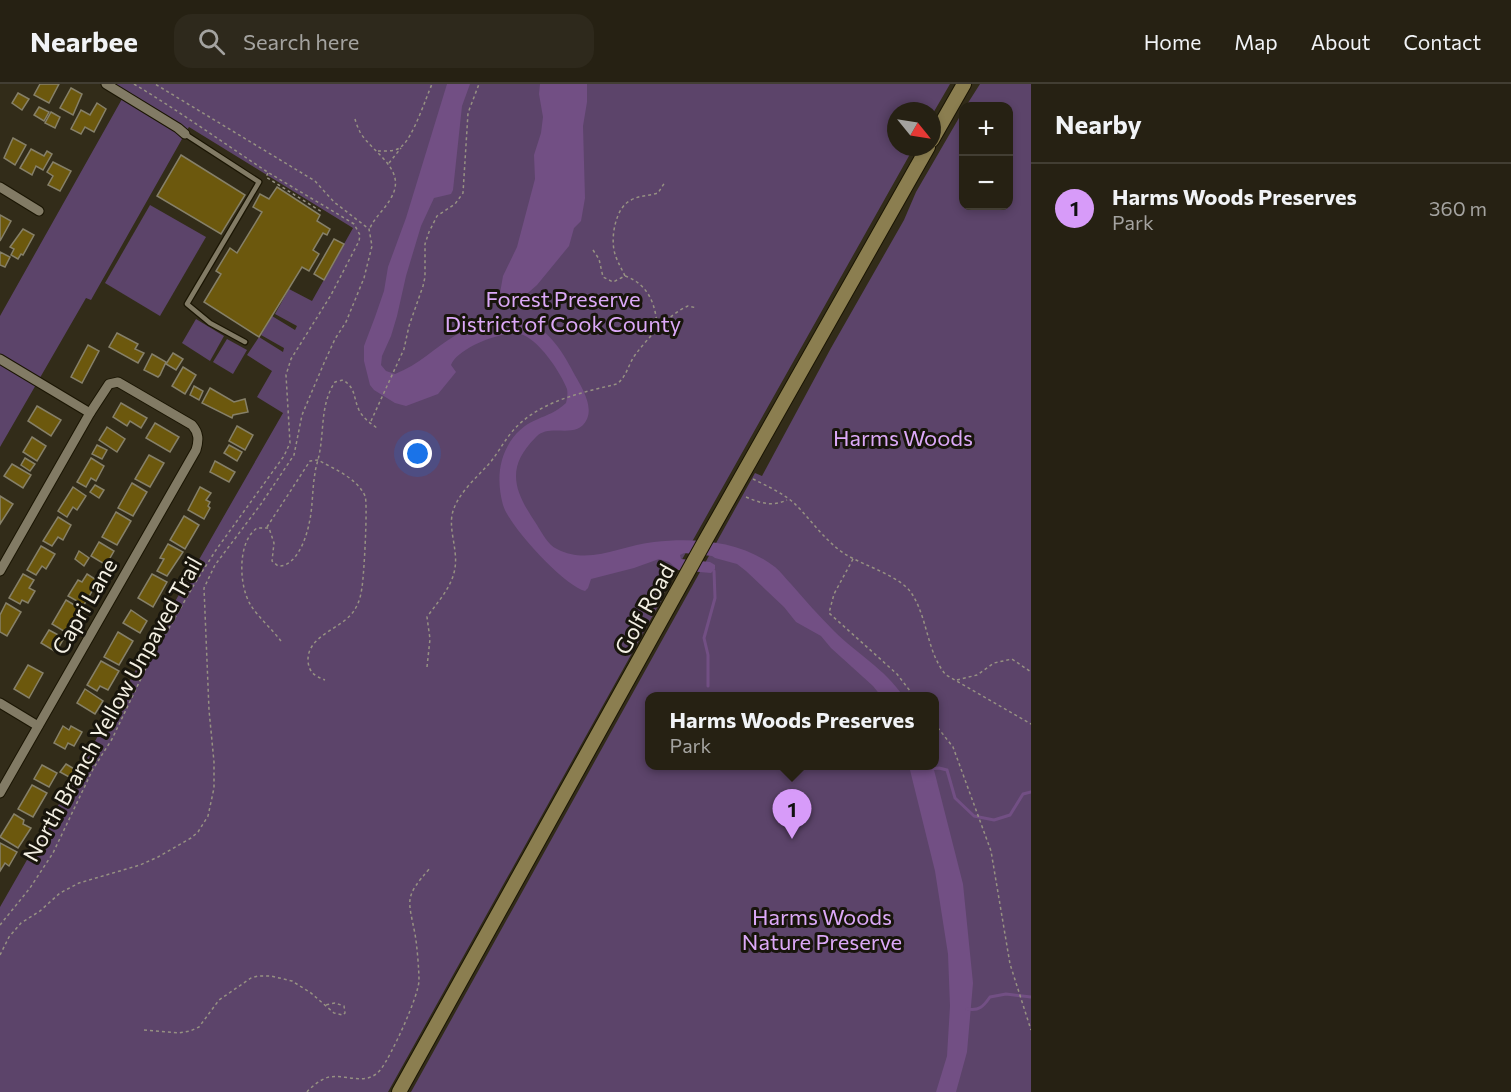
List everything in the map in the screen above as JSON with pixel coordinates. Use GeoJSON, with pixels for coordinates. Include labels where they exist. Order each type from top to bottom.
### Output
{"type":"FeatureCollection","features":[{"type":"Feature","properties":{"kind":"main road"},"geometry":{"type":"LineString","coordinates":[[941,124],[964,84]]}},
{"type":"Feature","properties":{"kind":"main road","name":"Golf Road"},"geometry":{"type":"LineString","coordinates":[[399,1092],[705,541],[923,156]]}},
{"type":"Feature","properties":{"kind":"street"},"geometry":{"type":"LineString","coordinates":[[106,84],[178,128],[184,134]]}},
{"type":"Feature","properties":{"kind":"street"},"geometry":{"type":"LineString","coordinates":[[0,187],[39,211]]}},
{"type":"Feature","properties":{"kind":"street"},"geometry":{"type":"LineString","coordinates":[[0,359],[90,413],[0,571]]}},
{"type":"Feature","properties":{"kind":"street","name":"Capri Lane"},"geometry":{"type":"LineString","coordinates":[[0,793],[196,450],[199,436],[192,425],[118,382],[113,382],[105,388],[90,413]]}},
{"type":"Feature","properties":{"kind":"street"},"geometry":{"type":"LineString","coordinates":[[0,703],[38,726]]}},
{"type":"Feature","properties":{"kind":"lane"},"geometry":{"type":"LineString","coordinates":[[184,134],[259,182],[187,304],[210,323],[245,342]]}},
{"type":"Feature","properties":{"kind":"path","name":"North Branch Yellow Unpaved Trail"},"geometry":{"type":"LineString","coordinates":[[0,925],[30,888],[53,853],[93,769],[112,739],[146,668],[195,583],[284,456],[290,442],[286,375],[291,359],[356,251],[360,235],[354,224],[134,84]]}},
{"type":"Feature","properties":{"kind":"path"},"geometry":{"type":"LineString","coordinates":[[155,84],[315,181],[334,202],[369,229]]}},
{"type":"Feature","properties":{"kind":"path"},"geometry":{"type":"LineString","coordinates":[[388,163],[402,147],[432,84]]}},
{"type":"Feature","properties":{"kind":"path"},"geometry":{"type":"LineString","coordinates":[[369,423],[404,349],[425,277],[425,244],[429,232],[438,216],[455,204],[463,193],[468,113],[479,84]]}},
{"type":"Feature","properties":{"kind":"path"},"geometry":{"type":"LineString","coordinates":[[0,955],[9,937],[21,923],[40,911],[60,893],[79,883],[140,865],[158,857],[198,832],[208,816],[214,788],[214,762],[209,710],[204,588],[214,565],[261,504],[294,455],[302,415],[364,278],[372,246],[369,229],[395,190],[396,183],[388,163],[360,132],[355,119]]}},
{"type":"Feature","properties":{"kind":"path"},"geometry":{"type":"LineString","coordinates":[[378,151],[395,150],[402,147]]}},
{"type":"Feature","properties":{"kind":"path"},"geometry":{"type":"LineString","coordinates":[[269,172],[266,177],[322,212]]}},
{"type":"Feature","properties":{"kind":"path"},"geometry":{"type":"LineString","coordinates":[[657,332],[655,305],[640,285],[625,276],[614,250],[615,228],[628,202],[639,196],[658,193],[665,182]]}},
{"type":"Feature","properties":{"kind":"path"},"geometry":{"type":"LineString","coordinates":[[593,250],[601,265],[603,277],[613,282],[625,276]]}},
{"type":"Feature","properties":{"kind":"path"},"geometry":{"type":"LineString","coordinates":[[427,667],[430,639],[427,617],[447,590],[455,573],[452,514],[457,502],[516,428],[541,408],[588,391],[617,384],[623,379],[635,355],[677,310],[688,306],[697,308]]}},
{"type":"Feature","properties":{"kind":"path"},"geometry":{"type":"LineString","coordinates":[[281,641],[255,612],[244,588],[244,556],[248,537],[257,528],[269,528],[273,537],[272,561],[282,566],[288,563],[300,549],[309,526],[326,400],[334,382],[344,380],[349,383],[354,389],[359,411],[369,423],[377,428]]}},
{"type":"Feature","properties":{"kind":"path"},"geometry":{"type":"LineString","coordinates":[[266,528],[310,462],[318,460],[354,482],[367,500],[363,585],[358,604],[350,617],[315,642],[308,658],[311,672],[325,680]]}},
{"type":"Feature","properties":{"kind":"path"},"geometry":{"type":"LineString","coordinates":[[744,474],[795,504],[829,542],[854,559],[900,582],[911,592],[938,666],[946,675],[1031,724]]}},
{"type":"Feature","properties":{"kind":"path"},"geometry":{"type":"LineString","coordinates":[[746,497],[763,504],[779,503],[787,499]]}},
{"type":"Feature","properties":{"kind":"path"},"geometry":{"type":"LineString","coordinates":[[854,559],[834,594],[829,613],[897,674],[911,692]]}},
{"type":"Feature","properties":{"kind":"path"},"geometry":{"type":"LineString","coordinates":[[956,680],[977,675],[994,663],[1012,659],[1031,672]]}},
{"type":"Feature","properties":{"kind":"path"},"geometry":{"type":"LineString","coordinates":[[939,729],[953,747],[991,851],[1010,964],[1031,1030]]}},
{"type":"Feature","properties":{"kind":"path"},"geometry":{"type":"LineString","coordinates":[[307,1092],[332,1076],[352,1080],[375,1075],[386,1062],[418,987],[415,934],[409,902],[417,883],[430,868]]}},
{"type":"Feature","properties":{"kind":"path"},"geometry":{"type":"LineString","coordinates":[[144,1030],[179,1033],[199,1027],[219,1000],[251,978],[258,976],[271,976],[300,984],[325,1005],[339,1015],[345,1013],[344,1006],[341,1004],[325,1005]]}},
{"type":"Feature","properties":{"kind":"green space","name":"Forest Preserve District of Cook County"},"geometry":{"type":"Polygon","coordinates":[[[114,84],[950,84],[940,102],[887,102],[887,156],[909,156],[675,572],[388,1092],[0,1092],[0,907],[283,413],[257,397],[272,371],[247,355],[259,337],[283,352],[284,348],[261,335],[272,316],[295,330],[297,326],[275,314],[289,289],[312,301],[353,228],[189,127],[187,130],[114,84]]]}},
{"type":"Feature","properties":{"kind":"green space","name":"Harms Woods Nature Preserve"},"geometry":{"type":"Polygon","coordinates":[[[980,84],[1031,84],[1031,1092],[411,1092],[755,473],[762,476],[904,220],[916,192],[937,156],[941,156],[941,149],[959,118],[959,210],[1013,210],[1013,102],[969,102],[980,84]]]}},
{"type":"Feature","properties":{"kind":"green space"},"geometry":{"type":"Polygon","coordinates":[[[122,99],[177,133],[182,139],[91,300],[86,298],[0,447],[0,316],[122,99]]]}},
{"type":"Feature","properties":{"kind":"green space"},"geometry":{"type":"Polygon","coordinates":[[[150,205],[206,237],[160,316],[105,283],[150,205]]]}},
{"type":"Feature","properties":{"kind":"green space"},"geometry":{"type":"Polygon","coordinates":[[[196,319],[224,336],[210,361],[182,343],[196,319]]]}},
{"type":"Feature","properties":{"kind":"green space"},"geometry":{"type":"Polygon","coordinates":[[[227,339],[247,350],[233,374],[213,362],[227,339]]]}},
{"type":"Feature","properties":{"kind":"shaded area"},"geometry":{"type":"Polygon","coordinates":[[[447,84],[470,84],[462,106],[453,190],[451,194],[434,198],[421,226],[397,316],[382,356],[381,365],[386,371],[395,374],[419,361],[456,335],[504,319],[522,319],[540,328],[555,343],[566,360],[584,393],[589,413],[583,425],[577,429],[548,431],[536,437],[526,449],[516,470],[516,481],[523,502],[551,545],[569,554],[581,556],[654,542],[686,540],[718,543],[748,551],[777,569],[834,631],[879,670],[900,692],[878,692],[821,636],[796,622],[784,607],[737,564],[712,556],[684,553],[680,555],[681,559],[710,562],[715,565],[715,569],[711,573],[678,570],[669,562],[659,559],[591,579],[585,591],[576,587],[551,567],[507,515],[500,489],[501,464],[510,442],[524,427],[559,409],[567,400],[567,389],[560,374],[541,349],[527,337],[512,333],[481,342],[462,352],[455,359],[451,365],[456,372],[438,394],[406,406],[395,403],[370,385],[364,361],[364,346],[384,291],[388,267],[406,218],[447,84]]]}},
{"type":"Feature","properties":{"kind":"shaded area"},"geometry":{"type":"Polygon","coordinates":[[[540,84],[587,84],[583,126],[585,198],[581,221],[574,228],[569,246],[537,285],[515,304],[508,304],[501,299],[500,293],[503,276],[517,247],[535,179],[534,155],[543,117],[539,94],[540,84]]]}},
{"type":"Feature","properties":{"kind":"shaded area"},"geometry":{"type":"Polygon","coordinates":[[[910,770],[934,770],[963,884],[973,983],[967,1052],[956,1092],[936,1092],[947,1056],[950,1006],[948,954],[935,871],[910,770]]]}},
{"type":"Feature","properties":{"kind":"building"},"geometry":{"type":"Polygon","coordinates":[[[40,84],[59,84],[49,103],[34,95],[40,84]]]}},
{"type":"Feature","properties":{"kind":"building"},"geometry":{"type":"Polygon","coordinates":[[[71,88],[82,94],[73,115],[60,108],[71,88]]]}},
{"type":"Feature","properties":{"kind":"building"},"geometry":{"type":"Polygon","coordinates":[[[18,93],[29,99],[22,110],[12,103],[18,93]]]}},
{"type":"Feature","properties":{"kind":"building"},"geometry":{"type":"Polygon","coordinates":[[[97,103],[106,109],[94,132],[85,127],[81,134],[71,129],[81,110],[90,115],[97,103]]]}},
{"type":"Feature","properties":{"kind":"building"},"geometry":{"type":"Polygon","coordinates":[[[39,107],[49,112],[44,121],[34,115],[39,107]]]}},
{"type":"Feature","properties":{"kind":"building"},"geometry":{"type":"Polygon","coordinates":[[[51,112],[60,117],[55,128],[45,123],[51,112]]]}},
{"type":"Feature","properties":{"kind":"building"},"geometry":{"type":"Polygon","coordinates":[[[13,138],[26,145],[15,165],[4,158],[13,138]]]}},
{"type":"Feature","properties":{"kind":"building"},"geometry":{"type":"Polygon","coordinates":[[[31,149],[44,156],[47,151],[52,154],[43,170],[36,166],[32,175],[20,168],[31,149]]]}},
{"type":"Feature","properties":{"kind":"building"},"geometry":{"type":"Polygon","coordinates":[[[181,155],[245,195],[221,234],[157,196],[181,155]]]}},
{"type":"Feature","properties":{"kind":"building"},"geometry":{"type":"Polygon","coordinates":[[[53,162],[71,171],[60,191],[48,185],[53,176],[47,172],[53,162]]]}},
{"type":"Feature","properties":{"kind":"building"},"geometry":{"type":"Polygon","coordinates":[[[277,187],[320,215],[317,221],[330,229],[327,235],[323,233],[313,250],[319,254],[309,271],[302,267],[259,337],[204,302],[221,274],[216,271],[230,248],[237,253],[262,212],[253,207],[260,194],[269,199],[277,187]]]}},
{"type":"Feature","properties":{"kind":"building"},"geometry":{"type":"Polygon","coordinates":[[[0,215],[11,221],[0,241],[0,215]]]}},
{"type":"Feature","properties":{"kind":"building"},"geometry":{"type":"Polygon","coordinates":[[[23,229],[34,235],[23,255],[21,254],[18,259],[11,255],[14,249],[10,247],[23,229]]]}},
{"type":"Feature","properties":{"kind":"building"},"geometry":{"type":"Polygon","coordinates":[[[334,239],[344,244],[324,280],[314,274],[334,239]]]}},
{"type":"Feature","properties":{"kind":"building"},"geometry":{"type":"Polygon","coordinates":[[[0,252],[10,257],[5,267],[0,265],[0,252]]]}},
{"type":"Feature","properties":{"kind":"building"},"geometry":{"type":"Polygon","coordinates":[[[117,333],[138,344],[135,349],[144,353],[138,363],[109,347],[117,333]]]}},
{"type":"Feature","properties":{"kind":"building"},"geometry":{"type":"Polygon","coordinates":[[[88,345],[99,351],[82,383],[71,377],[88,345]]]}},
{"type":"Feature","properties":{"kind":"building"},"geometry":{"type":"Polygon","coordinates":[[[173,353],[183,359],[176,370],[166,364],[173,353]]]}},
{"type":"Feature","properties":{"kind":"building"},"geometry":{"type":"Polygon","coordinates":[[[152,354],[166,362],[158,377],[144,370],[152,354]]]}},
{"type":"Feature","properties":{"kind":"building"},"geometry":{"type":"Polygon","coordinates":[[[183,367],[196,375],[185,394],[172,386],[183,367]]]}},
{"type":"Feature","properties":{"kind":"building"},"geometry":{"type":"Polygon","coordinates":[[[194,386],[203,391],[199,400],[190,395],[194,386]]]}},
{"type":"Feature","properties":{"kind":"building"},"geometry":{"type":"Polygon","coordinates":[[[210,388],[234,402],[245,399],[248,412],[233,415],[232,418],[202,403],[210,388]]]}},
{"type":"Feature","properties":{"kind":"building"},"geometry":{"type":"Polygon","coordinates":[[[121,403],[147,418],[141,428],[130,421],[127,426],[113,417],[121,403]]]}},
{"type":"Feature","properties":{"kind":"building"},"geometry":{"type":"Polygon","coordinates":[[[37,406],[61,420],[51,436],[28,421],[37,406]]]}},
{"type":"Feature","properties":{"kind":"building"},"geometry":{"type":"Polygon","coordinates":[[[155,423],[179,437],[170,452],[146,438],[155,423]]]}},
{"type":"Feature","properties":{"kind":"building"},"geometry":{"type":"Polygon","coordinates":[[[237,426],[253,435],[245,450],[229,441],[237,426]]]}},
{"type":"Feature","properties":{"kind":"building"},"geometry":{"type":"Polygon","coordinates":[[[107,427],[125,439],[117,452],[99,440],[107,427]]]}},
{"type":"Feature","properties":{"kind":"building"},"geometry":{"type":"Polygon","coordinates":[[[32,437],[46,446],[37,461],[23,452],[32,437]]]}},
{"type":"Feature","properties":{"kind":"building"},"geometry":{"type":"Polygon","coordinates":[[[97,445],[107,450],[102,459],[92,454],[97,445]]]}},
{"type":"Feature","properties":{"kind":"building"},"geometry":{"type":"Polygon","coordinates":[[[229,445],[242,452],[237,461],[224,453],[229,445]]]}},
{"type":"Feature","properties":{"kind":"building"},"geometry":{"type":"Polygon","coordinates":[[[149,455],[164,463],[150,487],[135,479],[149,455]]]}},
{"type":"Feature","properties":{"kind":"building"},"geometry":{"type":"Polygon","coordinates":[[[25,458],[35,464],[30,471],[21,465],[25,458]]]}},
{"type":"Feature","properties":{"kind":"building"},"geometry":{"type":"Polygon","coordinates":[[[91,458],[104,466],[96,481],[91,478],[86,487],[77,482],[91,458]]]}},
{"type":"Feature","properties":{"kind":"building"},"geometry":{"type":"Polygon","coordinates":[[[215,461],[235,472],[229,482],[210,472],[215,461]]]}},
{"type":"Feature","properties":{"kind":"building"},"geometry":{"type":"Polygon","coordinates":[[[12,464],[31,475],[23,488],[4,476],[12,464]]]}},
{"type":"Feature","properties":{"kind":"building"},"geometry":{"type":"Polygon","coordinates":[[[132,483],[147,492],[133,516],[118,508],[132,483]]]}},
{"type":"Feature","properties":{"kind":"building"},"geometry":{"type":"Polygon","coordinates":[[[95,485],[104,490],[99,498],[90,492],[95,485]]]}},
{"type":"Feature","properties":{"kind":"building"},"geometry":{"type":"Polygon","coordinates":[[[73,487],[86,496],[77,510],[73,507],[67,517],[58,511],[73,487]]]}},
{"type":"Feature","properties":{"kind":"building"},"geometry":{"type":"Polygon","coordinates":[[[200,487],[211,493],[206,500],[210,502],[208,506],[210,508],[204,519],[188,510],[200,487]]]}},
{"type":"Feature","properties":{"kind":"building"},"geometry":{"type":"Polygon","coordinates":[[[0,496],[13,504],[0,524],[0,496]]]}},
{"type":"Feature","properties":{"kind":"building"},"geometry":{"type":"Polygon","coordinates":[[[116,512],[131,521],[117,545],[102,537],[116,512]]]}},
{"type":"Feature","properties":{"kind":"building"},"geometry":{"type":"Polygon","coordinates":[[[184,516],[199,525],[185,549],[170,540],[184,516]]]}},
{"type":"Feature","properties":{"kind":"building"},"geometry":{"type":"Polygon","coordinates":[[[58,517],[71,525],[63,540],[58,537],[52,546],[43,541],[58,517]]]}},
{"type":"Feature","properties":{"kind":"building"},"geometry":{"type":"Polygon","coordinates":[[[99,542],[114,551],[106,565],[91,556],[99,542]]]}},
{"type":"Feature","properties":{"kind":"building"},"geometry":{"type":"Polygon","coordinates":[[[168,544],[183,552],[167,576],[157,571],[164,559],[160,558],[168,544]]]}},
{"type":"Feature","properties":{"kind":"building"},"geometry":{"type":"Polygon","coordinates":[[[41,546],[55,554],[46,569],[42,566],[36,575],[27,570],[41,546]]]}},
{"type":"Feature","properties":{"kind":"building"},"geometry":{"type":"Polygon","coordinates":[[[79,551],[89,558],[84,566],[75,559],[79,551]]]}},
{"type":"Feature","properties":{"kind":"building"},"geometry":{"type":"Polygon","coordinates":[[[23,574],[34,580],[29,588],[35,591],[28,603],[22,600],[20,604],[9,598],[23,574]]]}},
{"type":"Feature","properties":{"kind":"building"},"geometry":{"type":"Polygon","coordinates":[[[87,574],[98,581],[84,605],[68,596],[78,580],[82,582],[87,574]]]}},
{"type":"Feature","properties":{"kind":"building"},"geometry":{"type":"Polygon","coordinates":[[[152,574],[167,582],[153,607],[138,598],[152,574]]]}},
{"type":"Feature","properties":{"kind":"building"},"geometry":{"type":"Polygon","coordinates":[[[66,600],[81,609],[67,633],[52,624],[66,600]]]}},
{"type":"Feature","properties":{"kind":"building"},"geometry":{"type":"Polygon","coordinates":[[[6,603],[21,612],[7,636],[0,632],[0,615],[6,603]]]}},
{"type":"Feature","properties":{"kind":"building"},"geometry":{"type":"Polygon","coordinates":[[[131,610],[147,621],[140,633],[123,623],[131,610]]]}},
{"type":"Feature","properties":{"kind":"building"},"geometry":{"type":"Polygon","coordinates":[[[49,630],[64,638],[56,652],[41,643],[49,630]]]}},
{"type":"Feature","properties":{"kind":"building"},"geometry":{"type":"Polygon","coordinates":[[[118,632],[133,641],[119,665],[104,657],[118,632]]]}},
{"type":"Feature","properties":{"kind":"building"},"geometry":{"type":"Polygon","coordinates":[[[101,661],[119,671],[108,690],[100,686],[97,691],[87,685],[101,661]]]}},
{"type":"Feature","properties":{"kind":"building"},"geometry":{"type":"Polygon","coordinates":[[[28,665],[43,673],[29,698],[14,689],[28,665]]]}},
{"type":"Feature","properties":{"kind":"building"},"geometry":{"type":"Polygon","coordinates":[[[85,689],[103,701],[95,714],[77,703],[85,689]]]}},
{"type":"Feature","properties":{"kind":"building"},"geometry":{"type":"Polygon","coordinates":[[[63,726],[69,730],[71,726],[82,732],[74,746],[68,743],[65,749],[54,743],[63,726]]]}},
{"type":"Feature","properties":{"kind":"building"},"geometry":{"type":"Polygon","coordinates":[[[66,764],[76,770],[71,778],[60,772],[66,764]]]}},
{"type":"Feature","properties":{"kind":"building"},"geometry":{"type":"Polygon","coordinates":[[[42,765],[57,773],[49,787],[34,779],[42,765]]]}},
{"type":"Feature","properties":{"kind":"building"},"geometry":{"type":"Polygon","coordinates":[[[32,785],[47,793],[33,817],[18,809],[32,785]]]}},
{"type":"Feature","properties":{"kind":"building"},"geometry":{"type":"Polygon","coordinates":[[[14,814],[24,820],[23,824],[31,828],[18,848],[0,837],[14,814]]]}},
{"type":"Feature","properties":{"kind":"building"},"geometry":{"type":"Polygon","coordinates":[[[0,843],[17,852],[9,866],[5,863],[0,871],[0,843]]]}},
{"type":"Feature","properties":{"kind":"waterway"},"geometry":{"type":"LineString","coordinates":[[708,686],[708,655],[704,638],[715,598],[714,571]]}},
{"type":"Feature","properties":{"kind":"waterway"},"geometry":{"type":"LineString","coordinates":[[939,768],[947,770],[955,798],[974,816],[994,820],[1010,815],[1023,794],[1031,792]]}},
{"type":"Feature","properties":{"kind":"waterway"},"geometry":{"type":"LineString","coordinates":[[967,1009],[978,1009],[990,997],[1006,994],[1031,997]]}},
{"type":"Feature","properties":{"kind":"place","name":"Harms Woods Preserves"},"geometry":{"type":"Point","coordinates":[792,839]}},
{"type":"Feature","properties":{"kind":"park label","name":"Harms Woods"},"geometry":{"type":"Point","coordinates":[903,437]}}]}
